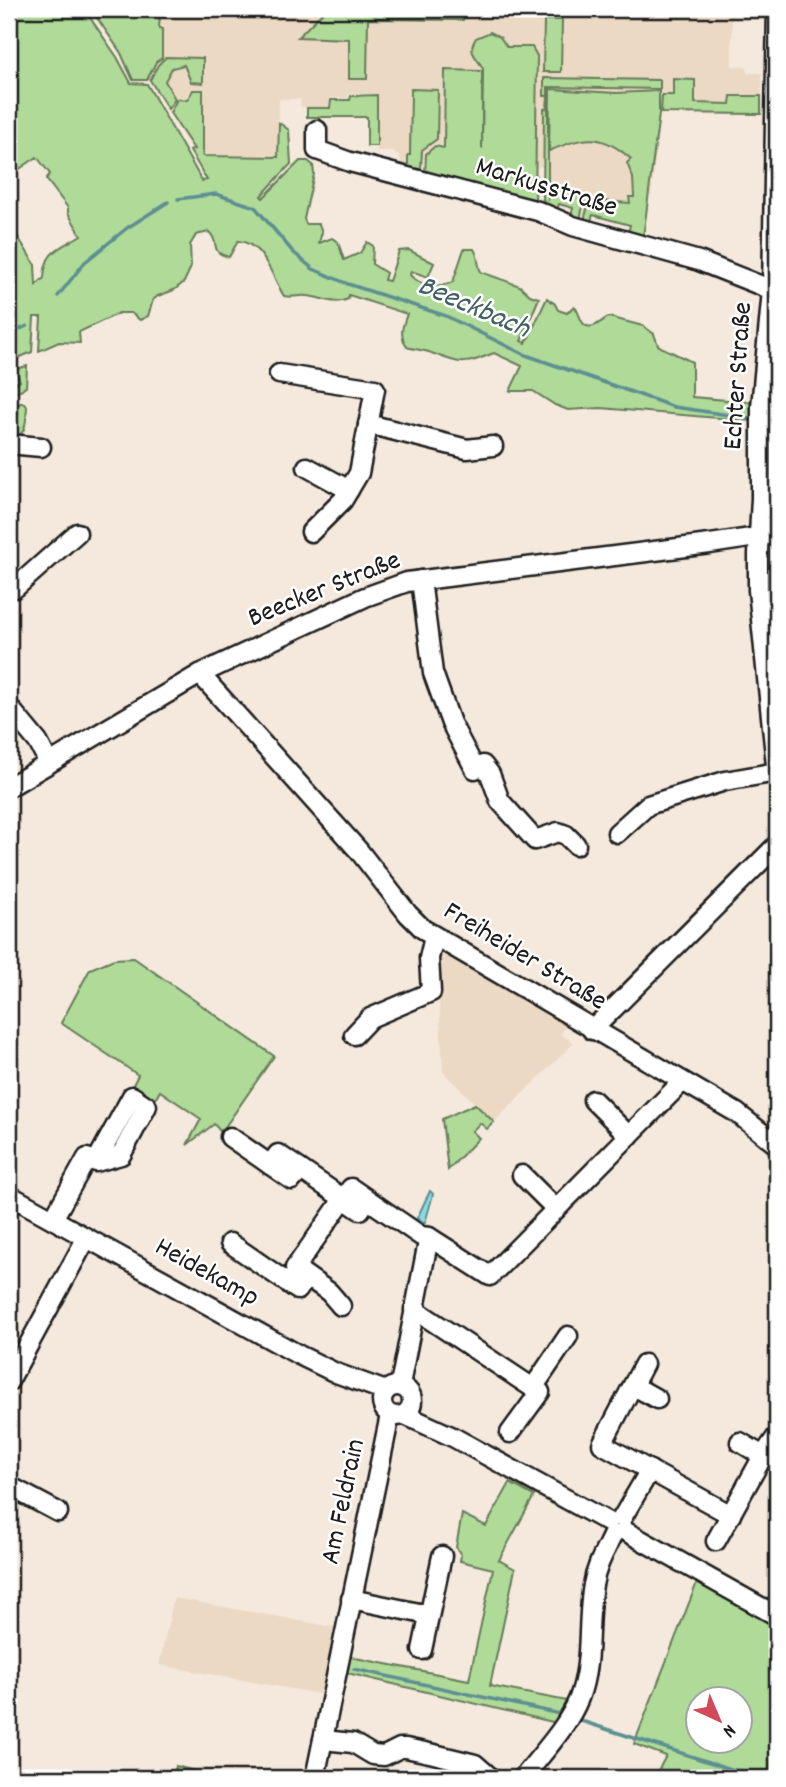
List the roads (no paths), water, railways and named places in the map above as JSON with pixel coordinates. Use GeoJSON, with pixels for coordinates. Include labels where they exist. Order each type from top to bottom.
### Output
{"type":"FeatureCollection","features":[{"type":"Feature","properties":{"kind":"street","name":"Echter Straße"},"geometry":{"type":"LineString","coordinates":[[777,9],[774,290],[760,420],[758,590],[777,773]]}},
{"type":"Feature","properties":{"kind":"street","name":"Markusstraße"},"geometry":{"type":"LineString","coordinates":[[317,130],[317,150],[350,162],[538,211],[573,226],[699,261],[774,290]]}},
{"type":"Feature","properties":{"kind":"street"},"geometry":{"type":"LineString","coordinates":[[279,374],[375,389],[359,473],[343,500],[311,532]]}},
{"type":"Feature","properties":{"kind":"street"},"geometry":{"type":"LineString","coordinates":[[368,424],[467,449],[493,446]]}},
{"type":"Feature","properties":{"kind":"street"},"geometry":{"type":"LineString","coordinates":[[9,444],[41,447]]}},
{"type":"Feature","properties":{"kind":"street"},"geometry":{"type":"LineString","coordinates":[[306,467],[349,490]]}},
{"type":"Feature","properties":{"kind":"street"},"geometry":{"type":"LineString","coordinates":[[9,588],[15,588],[77,533]]}},
{"type":"Feature","properties":{"kind":"street","name":"Beecker Straße"},"geometry":{"type":"LineString","coordinates":[[9,787],[200,674],[365,597],[407,582],[777,534]]}},
{"type":"Feature","properties":{"kind":"street"},"geometry":{"type":"LineString","coordinates":[[421,580],[433,673],[451,723],[475,769],[482,765],[490,774],[500,801],[535,840],[558,832],[566,835],[576,845]]}},
{"type":"Feature","properties":{"kind":"street","name":"Freiheider Straße"},"geometry":{"type":"LineString","coordinates":[[200,674],[359,851],[408,915],[434,937],[737,1113],[777,1145]]}},
{"type":"Feature","properties":{"kind":"street"},"geometry":{"type":"LineString","coordinates":[[9,707],[38,742],[49,763]]}},
{"type":"Feature","properties":{"kind":"street"},"geometry":{"type":"LineString","coordinates":[[617,833],[648,805],[724,781],[777,773]]}},
{"type":"Feature","properties":{"kind":"street"},"geometry":{"type":"LineString","coordinates":[[592,1030],[777,845]]}},
{"type":"Feature","properties":{"kind":"street"},"geometry":{"type":"LineString","coordinates":[[354,1035],[370,1018],[431,992],[429,958],[434,937]]}},
{"type":"Feature","properties":{"kind":"street"},"geometry":{"type":"LineString","coordinates":[[296,1275],[351,1188],[422,1236],[429,1237],[490,1276],[682,1082]]}},
{"type":"Feature","properties":{"kind":"street"},"geometry":{"type":"LineString","coordinates":[[593,1100],[629,1136]]}},
{"type":"Feature","properties":{"kind":"street"},"geometry":{"type":"LineString","coordinates":[[230,1137],[270,1165],[278,1154],[343,1199]]}},
{"type":"Feature","properties":{"kind":"street"},"geometry":{"type":"LineString","coordinates":[[52,1219],[87,1158],[96,1162]]}},
{"type":"Feature","properties":{"kind":"street"},"geometry":{"type":"LineString","coordinates":[[522,1175],[556,1209]]}},
{"type":"Feature","properties":{"kind":"street","name":"Heidekamp"},"geometry":{"type":"LineString","coordinates":[[9,1195],[336,1373],[396,1402],[453,1437],[777,1616]]}},
{"type":"Feature","properties":{"kind":"street","name":"Am Feldrain"},"geometry":{"type":"LineString","coordinates":[[315,1778],[429,1237]]}},
{"type":"Feature","properties":{"kind":"street"},"geometry":{"type":"LineString","coordinates":[[9,1381],[86,1239]]}},
{"type":"Feature","properties":{"kind":"street"},"geometry":{"type":"LineString","coordinates":[[230,1243],[328,1292],[341,1306]]}},
{"type":"Feature","properties":{"kind":"street"},"geometry":{"type":"LineString","coordinates":[[414,1309],[540,1392],[510,1433]]}},
{"type":"Feature","properties":{"kind":"street"},"geometry":{"type":"LineString","coordinates":[[533,1388],[568,1336]]}},
{"type":"Feature","properties":{"kind":"street"},"geometry":{"type":"LineString","coordinates":[[645,1364],[602,1444],[731,1515]]}},
{"type":"Feature","properties":{"kind":"street"},"geometry":{"type":"LineString","coordinates":[[634,1386],[657,1399]]}},
{"type":"Feature","properties":{"kind":"street"},"geometry":{"type":"LineString","coordinates":[[716,1541],[777,1436]]}},
{"type":"Feature","properties":{"kind":"street"},"geometry":{"type":"LineString","coordinates":[[740,1442],[763,1456]]}},
{"type":"Feature","properties":{"kind":"street"},"geometry":{"type":"LineString","coordinates":[[523,1778],[560,1730],[579,1698],[590,1643],[593,1587],[598,1564],[650,1470]]}},
{"type":"Feature","properties":{"kind":"street"},"geometry":{"type":"LineString","coordinates":[[9,1486],[58,1513]]}},
{"type":"Feature","properties":{"kind":"street"},"geometry":{"type":"LineString","coordinates":[[422,1650],[442,1556]]}},
{"type":"Feature","properties":{"kind":"street","name":"Am Feldrain"},"geometry":{"type":"LineString","coordinates":[[351,1600],[429,1615]]}},
{"type":"Feature","properties":{"kind":"street"},"geometry":{"type":"LineString","coordinates":[[323,1740],[353,1743],[373,1755],[384,1756],[406,1748],[444,1756],[475,1764],[491,1778]]}},
{"type":"Feature","properties":{"kind":"water"},"geometry":{"type":"Polygon","coordinates":[[[13,252],[17,286],[14,298],[9,304],[9,253],[13,252]]]}},
{"type":"Feature","properties":{"kind":"water"},"geometry":{"type":"Polygon","coordinates":[[[430,1191],[433,1194],[423,1223],[417,1218],[430,1191]]]}},
{"type":"Feature","properties":{"kind":"waterway","name":"Beeckbach"},"geometry":{"type":"LineString","coordinates":[[178,199],[216,194],[255,207],[293,252],[313,269],[348,284],[446,316],[523,354],[674,407],[756,419]]}},
{"type":"Feature","properties":{"kind":"waterway","name":"Beeckbach"},"geometry":{"type":"LineString","coordinates":[[58,296],[85,262],[127,228],[168,202]]}},
{"type":"Feature","properties":{"kind":"waterway","name":"Beeckbach"},"geometry":{"type":"LineString","coordinates":[[9,334],[27,326]]}},
{"type":"Feature","properties":{"kind":"waterway","name":"Beeckbach"},"geometry":{"type":"LineString","coordinates":[[767,420],[777,420]]}},
{"type":"Feature","properties":{"kind":"waterway"},"geometry":{"type":"LineString","coordinates":[[354,1669],[560,1714]]}},
{"type":"Feature","properties":{"kind":"waterway"},"geometry":{"type":"LineString","coordinates":[[578,1720],[759,1778]]}}]}
